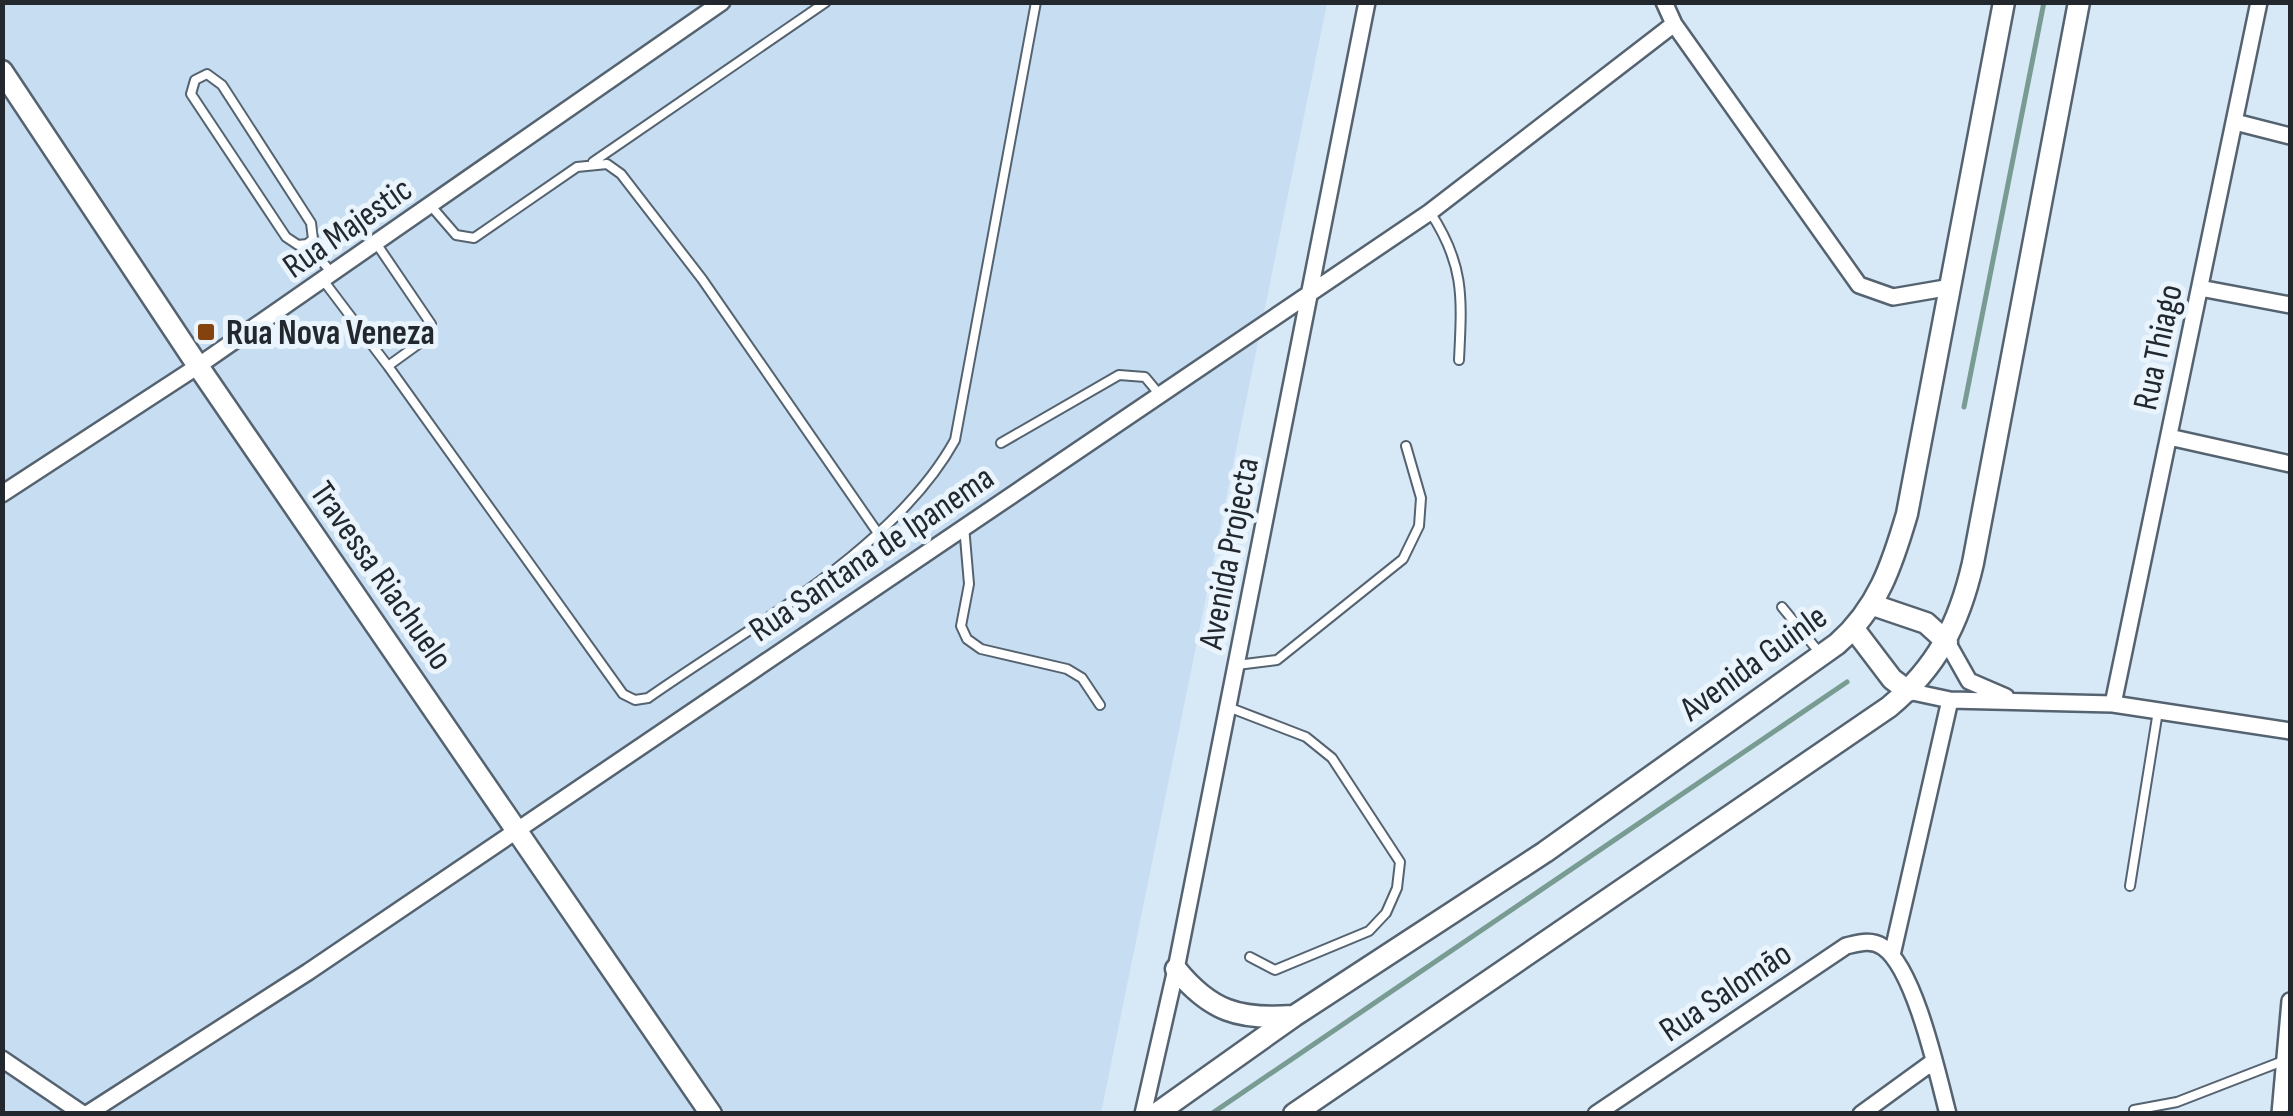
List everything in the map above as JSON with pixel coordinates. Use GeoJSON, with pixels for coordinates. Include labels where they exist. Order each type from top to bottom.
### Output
{"type":"FeatureCollection","features":[{"type":"Feature","properties":{"kind":"street","name":"Rua Majestic"},"geometry":{"type":"LineString","coordinates":[[2,494],[198,366],[722,2]]}},
{"type":"Feature","properties":{"kind":"street","name":"Avenida Projecta"},"geometry":{"type":"LineString","coordinates":[[1143,1114],[1176,969],[1367,2]]}},
{"type":"Feature","properties":{"kind":"street"},"geometry":{"type":"LineString","coordinates":[[1664,2],[1674,24],[1859,285],[1892,297],[1950,288]]}},
{"type":"Feature","properties":{"kind":"street","name":"Avenida Guinle"},"geometry":{"type":"LineString","coordinates":[[1156,1114],[1294,1016],[1545,852],[1822,656],[1854,629],[1873,605],[1893,562],[1907,514],[2004,2]]}},
{"type":"Feature","properties":{"kind":"street"},"geometry":{"type":"LineString","coordinates":[[1299,1112],[1908,691],[1947,642],[1963,606],[1973,563],[2079,2]]}},
{"type":"Feature","properties":{"kind":"street","name":"Rua Thiago"},"geometry":{"type":"LineString","coordinates":[[2113,704],[2260,2]]}},
{"type":"Feature","properties":{"kind":"street","name":"Rua Santana de Ipanema"},"geometry":{"type":"LineString","coordinates":[[85,1114],[308,972],[518,826],[1430,212],[1674,24]]}},
{"type":"Feature","properties":{"kind":"street","name":"Travessa Riachuelo"},"geometry":{"type":"LineString","coordinates":[[6,86],[518,826],[711,1114]]}},
{"type":"Feature","properties":{"kind":"street"},"geometry":{"type":"LineString","coordinates":[[2234,122],[2290,136]]}},
{"type":"Feature","properties":{"kind":"street"},"geometry":{"type":"LineString","coordinates":[[2200,288],[2290,305]]}},
{"type":"Feature","properties":{"kind":"street"},"geometry":{"type":"LineString","coordinates":[[2169,437],[2290,464]]}},
{"type":"Feature","properties":{"kind":"street"},"geometry":{"type":"LineString","coordinates":[[1873,605],[1926,623],[1947,642],[1969,681],[2024,704]]}},
{"type":"Feature","properties":{"kind":"street"},"geometry":{"type":"LineString","coordinates":[[1854,629],[1878,664],[1908,691],[1950,700],[2113,704],[2290,731]]}},
{"type":"Feature","properties":{"kind":"street"},"geometry":{"type":"LineString","coordinates":[[1948,1114],[1934,1061],[1892,955],[1950,700]]}},
{"type":"Feature","properties":{"kind":"street","name":"Rua Salomão"},"geometry":{"type":"LineString","coordinates":[[1596,1114],[1846,946],[1863,942],[1880,945],[1892,955]]}},
{"type":"Feature","properties":{"kind":"street"},"geometry":{"type":"LineString","coordinates":[[1176,969],[1213,1007],[1236,1016],[1294,1016]]}},
{"type":"Feature","properties":{"kind":"street"},"geometry":{"type":"LineString","coordinates":[[2280,1114],[2290,1001]]}},
{"type":"Feature","properties":{"kind":"street"},"geometry":{"type":"LineString","coordinates":[[2,1059],[85,1114]]}},
{"type":"Feature","properties":{"kind":"street"},"geometry":{"type":"LineString","coordinates":[[1861,1114],[1934,1061]]}},
{"type":"Feature","properties":{"kind":"lane"},"geometry":{"type":"LineString","coordinates":[[431,206],[456,235],[474,238],[826,2]]}},
{"type":"Feature","properties":{"kind":"lane"},"geometry":{"type":"LineString","coordinates":[[306,244],[388,366],[622,694],[636,700],[648,698],[880,536],[942,463],[954,440],[1036,2]]}},
{"type":"Feature","properties":{"kind":"lane"},"geometry":{"type":"LineString","coordinates":[[207,74],[222,85],[311,222],[313,239],[306,244],[298,245],[286,237],[192,94],[194,80],[207,74]]}},
{"type":"Feature","properties":{"kind":"lane"},"geometry":{"type":"LineString","coordinates":[[592,162],[607,164],[621,174],[702,279],[880,536]]}},
{"type":"Feature","properties":{"kind":"lane"},"geometry":{"type":"LineString","coordinates":[[1430,212],[1451,244],[1462,286],[1459,360]]}},
{"type":"Feature","properties":{"kind":"lane"},"geometry":{"type":"LineString","coordinates":[[376,243],[431,324],[424,340],[388,366]]}},
{"type":"Feature","properties":{"kind":"lane"},"geometry":{"type":"LineString","coordinates":[[1002,442],[1119,375],[1145,377],[1160,395]]}},
{"type":"Feature","properties":{"kind":"lane"},"geometry":{"type":"LineString","coordinates":[[1236,664],[1278,660],[1402,558],[1419,526],[1421,498],[1406,446]]}},
{"type":"Feature","properties":{"kind":"lane"},"geometry":{"type":"LineString","coordinates":[[964,526],[969,584],[961,626],[967,640],[981,649],[1066,669],[1082,678],[1100,705]]}},
{"type":"Feature","properties":{"kind":"lane"},"geometry":{"type":"LineString","coordinates":[[1782,607],[1822,656]]}},
{"type":"Feature","properties":{"kind":"lane"},"geometry":{"type":"LineString","coordinates":[[1228,707],[1306,736],[1332,758],[1400,862],[1398,888],[1386,913],[1368,931],[1276,970],[1250,957]]}},
{"type":"Feature","properties":{"kind":"lane"},"geometry":{"type":"LineString","coordinates":[[2130,886],[2158,711]]}},
{"type":"Feature","properties":{"kind":"lane"},"geometry":{"type":"LineString","coordinates":[[2134,1110],[2177,1102],[2284,1062]]}},
{"type":"Feature","properties":{"kind":"shaded area"},"geometry":{"type":"Polygon","coordinates":[[[2,3],[1327,3],[1101,1113],[3,1113],[2,3]]]}},
{"type":"Feature","properties":{"kind":"waterway"},"geometry":{"type":"LineString","coordinates":[[1964,407],[2044,2]]}},
{"type":"Feature","properties":{"kind":"waterway"},"geometry":{"type":"LineString","coordinates":[[1211,1114],[1847,682]]}},
{"type":"Feature","properties":{"kind":"place","name":"Rua Nova Veneza"},"geometry":{"type":"Point","coordinates":[206,332]}}]}
